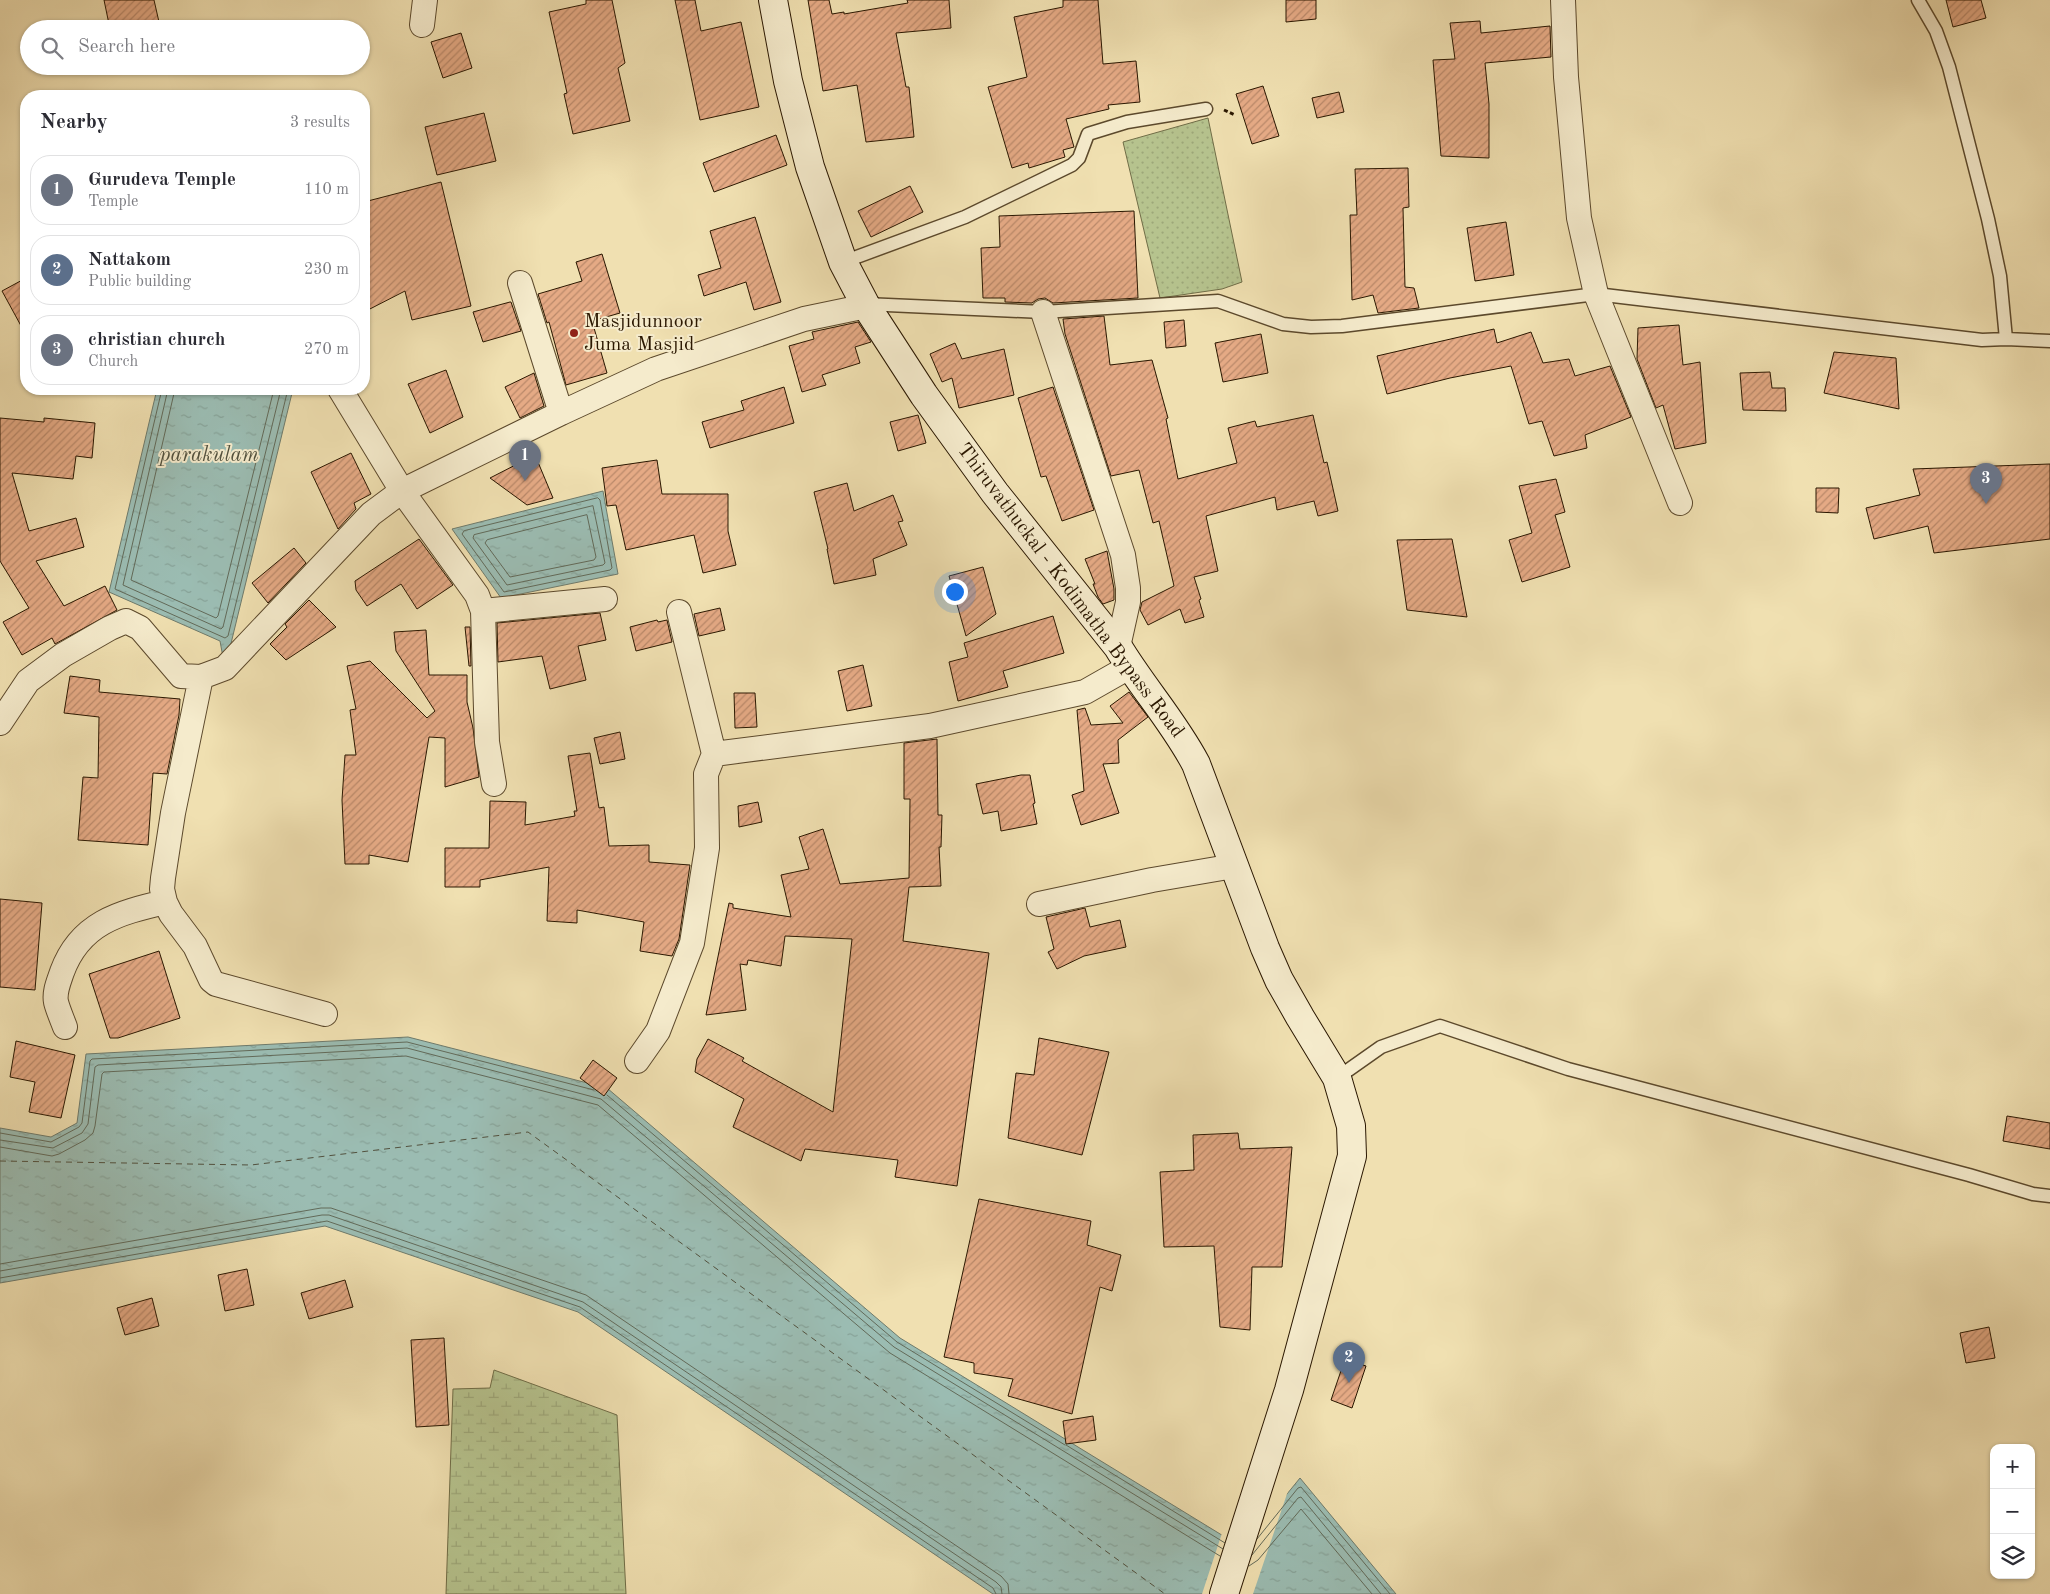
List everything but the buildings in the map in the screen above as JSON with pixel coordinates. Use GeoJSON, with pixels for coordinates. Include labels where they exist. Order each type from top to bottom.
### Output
{"type":"FeatureCollection","features":[{"type":"Feature","properties":{"kind":"main road","name":"Thiruvathuckal - Kodimatha Bypass Road"},"geometry":{"type":"LineString","coordinates":[[773,0],[788,81],[810,167],[843,262],[865,304],[924,394],[995,493],[1124,657],[1185,743],[1196,764],[1265,948],[1280,980],[1337,1078],[1351,1126],[1352,1156],[1289,1390],[1224,1594]]}},
{"type":"Feature","properties":{"kind":"street"},"geometry":{"type":"LineString","coordinates":[[422,25],[425,0]]}},
{"type":"Feature","properties":{"kind":"street"},"geometry":{"type":"LineString","coordinates":[[1562,0],[1566,77],[1579,218],[1596,294],[1680,504]]}},
{"type":"Feature","properties":{"kind":"street"},"geometry":{"type":"LineString","coordinates":[[520,283],[561,412]]}},
{"type":"Feature","properties":{"kind":"street"},"geometry":{"type":"LineString","coordinates":[[0,723],[28,681],[64,655],[110,628],[126,621],[140,628],[181,676],[202,677],[225,668],[371,514],[402,491],[561,412],[656,369],[804,319],[856,308],[865,304]]}},
{"type":"Feature","properties":{"kind":"street"},"geometry":{"type":"LineString","coordinates":[[714,754],[930,726],[1085,692],[1124,657],[1128,588],[1123,555],[1043,312]]}},
{"type":"Feature","properties":{"kind":"street"},"geometry":{"type":"LineString","coordinates":[[344,395],[402,491],[477,595],[483,611],[487,742],[494,784]]}},
{"type":"Feature","properties":{"kind":"street"},"geometry":{"type":"LineString","coordinates":[[483,611],[605,598]]}},
{"type":"Feature","properties":{"kind":"street"},"geometry":{"type":"LineString","coordinates":[[637,1061],[658,1032],[692,942],[707,848],[706,774],[714,754],[679,612]]}},
{"type":"Feature","properties":{"kind":"street"},"geometry":{"type":"LineString","coordinates":[[202,677],[167,850],[163,878],[165,902],[195,946],[211,980],[216,984],[325,1014]]}},
{"type":"Feature","properties":{"kind":"street"},"geometry":{"type":"LineString","coordinates":[[1039,904],[1234,866]]}},
{"type":"Feature","properties":{"kind":"street"},"geometry":{"type":"LineString","coordinates":[[65,1027],[55,1000],[57,984],[66,961],[80,942],[93,928],[105,920],[134,909],[165,902]]}},
{"type":"Feature","properties":{"kind":"lane"},"geometry":{"type":"LineString","coordinates":[[1918,0],[1936,31],[1954,86],[1988,219],[2000,276],[2006,339]]}},
{"type":"Feature","properties":{"kind":"lane"},"geometry":{"type":"LineString","coordinates":[[843,262],[965,217],[1072,164],[1079,158],[1088,134],[1128,122],[1206,109]]}},
{"type":"Feature","properties":{"kind":"lane"},"geometry":{"type":"LineString","coordinates":[[865,304],[1043,312],[1218,301],[1283,324],[1311,327],[1342,326],[1596,294],[1982,340],[2050,341]]}},
{"type":"Feature","properties":{"kind":"lane"},"geometry":{"type":"LineString","coordinates":[[1337,1078],[1381,1047],[1440,1026],[1568,1068],[1969,1175],[2033,1194],[2050,1196]]}},
{"type":"Feature","properties":{"kind":"green space"},"geometry":{"type":"Polygon","coordinates":[[[1208,118],[1242,282],[1222,289],[1160,298],[1123,142],[1208,118]]]}},
{"type":"Feature","properties":{"kind":"green space"},"geometry":{"type":"Polygon","coordinates":[[[494,1370],[617,1415],[626,1594],[446,1594],[453,1389],[490,1388],[494,1370]]]}},
{"type":"Feature","properties":{"kind":"water","name":"parakulam"},"geometry":{"type":"Polygon","coordinates":[[[156,395],[292,395],[225,668],[220,641],[109,592],[156,395]]]}},
{"type":"Feature","properties":{"kind":"water"},"geometry":{"type":"Polygon","coordinates":[[[603,491],[618,574],[501,598],[452,529],[603,491]]]}},
{"type":"Feature","properties":{"kind":"water"},"geometry":{"type":"Polygon","coordinates":[[[408,1037],[607,1088],[900,1338],[1243,1548],[1300,1478],[1396,1594],[993,1594],[578,1312],[325,1226],[0,1283],[0,1128],[51,1137],[77,1123],[86,1054],[408,1037]]]}},
{"type":"Feature","properties":{"kind":"pier"},"geometry":{"type":"Polygon","coordinates":[[[1289,1488],[1253,1594],[1202,1594],[1222,1533],[1243,1545],[1289,1488]]]}},
{"type":"Feature","properties":{"kind":"ferry route"},"geometry":{"type":"LineString","coordinates":[[0,1161],[251,1165],[528,1132],[1165,1594]]}},
{"type":"Feature","properties":{"kind":"place","name":"Masjidunnoor Juma Masjid"},"geometry":{"type":"Point","coordinates":[574,333]}},
{"type":"Feature","properties":{"kind":"place","name":"Gurudeva Temple"},"geometry":{"type":"Point","coordinates":[525,481]}},
{"type":"Feature","properties":{"kind":"place","name":"christian church"},"geometry":{"type":"Point","coordinates":[1986,504]}},
{"type":"Feature","properties":{"kind":"place","name":"Nattakom"},"geometry":{"type":"Point","coordinates":[1349,1383]}}]}
